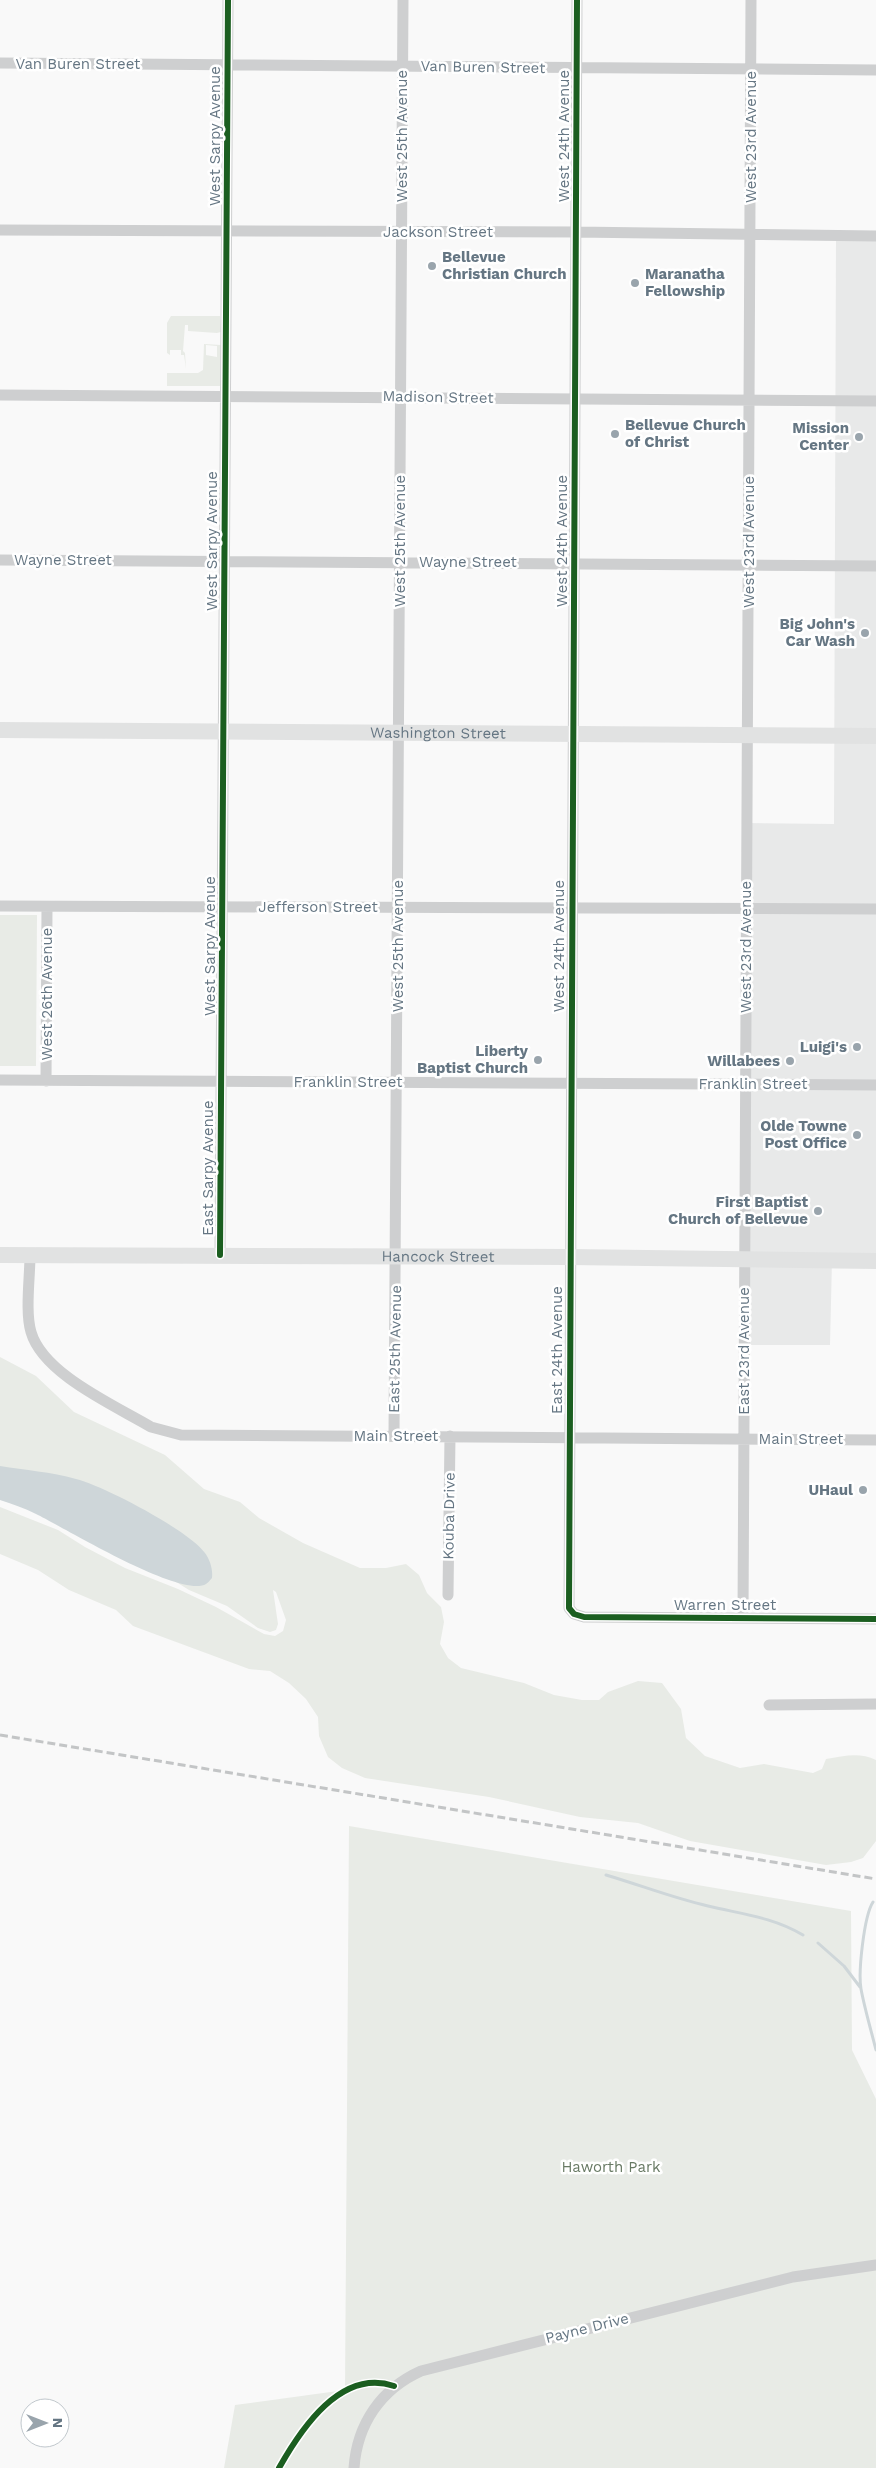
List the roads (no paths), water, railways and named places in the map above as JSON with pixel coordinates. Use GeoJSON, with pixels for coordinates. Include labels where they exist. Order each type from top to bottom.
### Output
{"type":"FeatureCollection","features":[{"type":"Feature","properties":{"kind":"street","name":"West Sarpy Avenue"},"geometry":{"type":"LineString","coordinates":[[222,1082],[228,0]]}},
{"type":"Feature","properties":{"kind":"street","name":"West 25th Avenue"},"geometry":{"type":"LineString","coordinates":[[398,1083],[397,907],[402,397],[403,0]]}},
{"type":"Feature","properties":{"kind":"street","name":"West 24th Avenue"},"geometry":{"type":"LineString","coordinates":[[571,1083],[577,0]]}},
{"type":"Feature","properties":{"kind":"street","name":"West 23rd Avenue"},"geometry":{"type":"LineString","coordinates":[[745,1084],[751,0]]}},
{"type":"Feature","properties":{"kind":"street","name":"Van Buren Street"},"geometry":{"type":"LineString","coordinates":[[0,63],[876,70]]}},
{"type":"Feature","properties":{"kind":"street","name":"Jackson Street"},"geometry":{"type":"LineString","coordinates":[[0,230],[576,232],[876,236]]}},
{"type":"Feature","properties":{"kind":"street","name":"Madison Street"},"geometry":{"type":"LineString","coordinates":[[0,395],[876,401]]}},
{"type":"Feature","properties":{"kind":"street","name":"Wayne Street"},"geometry":{"type":"LineString","coordinates":[[0,560],[574,562],[876,566]]}},
{"type":"Feature","properties":{"kind":"street","name":"Washington Street"},"geometry":{"type":"LineString","coordinates":[[0,730],[876,736]]}},
{"type":"Feature","properties":{"kind":"street","name":"Jefferson Street"},"geometry":{"type":"LineString","coordinates":[[0,906],[876,909]]}},
{"type":"Feature","properties":{"kind":"street","name":"West 26th Avenue"},"geometry":{"type":"LineString","coordinates":[[46,1081],[47,906]]}},
{"type":"Feature","properties":{"kind":"street","name":"Franklin Street"},"geometry":{"type":"LineString","coordinates":[[0,1080],[876,1085]]}},
{"type":"Feature","properties":{"kind":"street","name":"East Sarpy Avenue"},"geometry":{"type":"LineString","coordinates":[[220,1255],[222,1082]]}},
{"type":"Feature","properties":{"kind":"street","name":"East 25th Avenue"},"geometry":{"type":"LineString","coordinates":[[394,1436],[398,1083]]}},
{"type":"Feature","properties":{"kind":"street","name":"East 24th Avenue"},"geometry":{"type":"LineString","coordinates":[[571,1083],[568,1597],[569,1608],[574,1614]]}},
{"type":"Feature","properties":{"kind":"street","name":"East 23rd Avenue"},"geometry":{"type":"LineString","coordinates":[[742,1618],[745,1084]]}},
{"type":"Feature","properties":{"kind":"street","name":"Hancock Street"},"geometry":{"type":"LineString","coordinates":[[0,1255],[876,1260]]}},
{"type":"Feature","properties":{"kind":"street","name":"Main Street"},"geometry":{"type":"LineString","coordinates":[[30,1255],[30,1331],[43,1356],[55,1369],[151,1428],[181,1435],[569,1436],[876,1440]]}},
{"type":"Feature","properties":{"kind":"street","name":"Kouba Drive"},"geometry":{"type":"LineString","coordinates":[[448,1595],[450,1436]]}},
{"type":"Feature","properties":{"kind":"street","name":"Warren Street"},"geometry":{"type":"LineString","coordinates":[[574,1614],[584,1617],[876,1619]]}},
{"type":"Feature","properties":{"kind":"street"},"geometry":{"type":"LineString","coordinates":[[769,1705],[876,1704]]}},
{"type":"Feature","properties":{"kind":"street","name":"Payne Drive"},"geometry":{"type":"LineString","coordinates":[[354,2468],[358,2442],[363,2428],[378,2401],[394,2386],[421,2371],[793,2277],[876,2265]]}},
{"type":"Feature","properties":{"kind":"waterway"},"geometry":{"type":"LineString","coordinates":[[606,1875],[695,1903],[768,1920],[803,1935]]}},
{"type":"Feature","properties":{"kind":"waterway"},"geometry":{"type":"LineString","coordinates":[[873,1902],[864,1931],[860,1981],[864,2005],[876,2050]]}},
{"type":"Feature","properties":{"kind":"waterway"},"geometry":{"type":"LineString","coordinates":[[818,1943],[844,1966],[860,1987]]}},
{"type":"Feature","properties":{"kind":"railway"},"geometry":{"type":"LineString","coordinates":[[0,1735],[876,1879]]}},
{"type":"Feature","properties":{"kind":"place","name":"Bellevue Christian Church"},"geometry":{"type":"Point","coordinates":[432,266]}},
{"type":"Feature","properties":{"kind":"place","name":"Maranatha Fellowship"},"geometry":{"type":"Point","coordinates":[635,283]}},
{"type":"Feature","properties":{"kind":"place","name":"Bellevue Church of Christ"},"geometry":{"type":"Point","coordinates":[615,434]}},
{"type":"Feature","properties":{"kind":"place","name":"Mission Center"},"geometry":{"type":"Point","coordinates":[859,437]}},
{"type":"Feature","properties":{"kind":"place","name":"Big John's Car Wash"},"geometry":{"type":"Point","coordinates":[865,633]}},
{"type":"Feature","properties":{"kind":"place","name":"Luigi's"},"geometry":{"type":"Point","coordinates":[857,1047]}},
{"type":"Feature","properties":{"kind":"place","name":"Liberty Baptist Church"},"geometry":{"type":"Point","coordinates":[538,1060]}},
{"type":"Feature","properties":{"kind":"place","name":"Willabees"},"geometry":{"type":"Point","coordinates":[790,1061]}},
{"type":"Feature","properties":{"kind":"place","name":"Olde Towne Post Office"},"geometry":{"type":"Point","coordinates":[857,1135]}},
{"type":"Feature","properties":{"kind":"place","name":"First Baptist Church of Bellevue"},"geometry":{"type":"Point","coordinates":[818,1211]}},
{"type":"Feature","properties":{"kind":"place","name":"UHaul"},"geometry":{"type":"Point","coordinates":[863,1490]}},
{"type":"Feature","properties":{"kind":"park label","name":"Haworth Park"},"geometry":{"type":"Point","coordinates":[611,2167]}}]}
